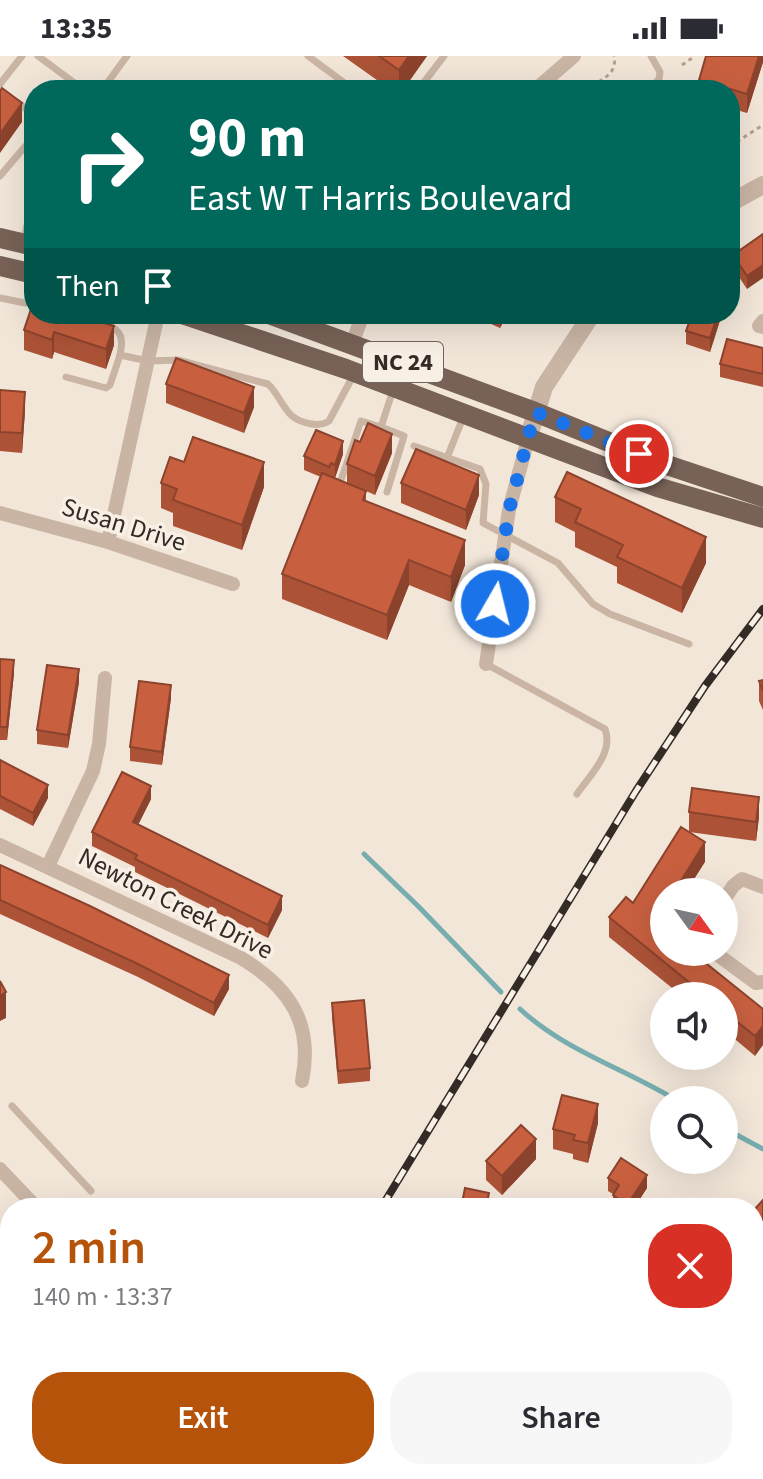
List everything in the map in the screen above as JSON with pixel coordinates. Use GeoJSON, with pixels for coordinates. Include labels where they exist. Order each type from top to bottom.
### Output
{"type":"FeatureCollection","features":[{"type":"Feature","properties":{"kind":"main road"},"geometry":{"type":"LineString","coordinates":[[0,238],[24,243]]}},
{"type":"Feature","properties":{"kind":"main road"},"geometry":{"type":"LineString","coordinates":[[0,266],[24,272]]}},
{"type":"Feature","properties":{"kind":"main road","name":"NC 24"},"geometry":{"type":"LineString","coordinates":[[212,324],[355,372],[657,487],[763,518]]}},
{"type":"Feature","properties":{"kind":"main road","name":"NC 24"},"geometry":{"type":"LineString","coordinates":[[297,324],[535,412],[658,462],[763,497]]}},
{"type":"Feature","properties":{"kind":"street"},"geometry":{"type":"LineString","coordinates":[[546,80],[574,56]]}},
{"type":"Feature","properties":{"kind":"street"},"geometry":{"type":"LineString","coordinates":[[740,198],[763,185]]}},
{"type":"Feature","properties":{"kind":"street"},"geometry":{"type":"LineString","coordinates":[[108,542],[156,324]]}},
{"type":"Feature","properties":{"kind":"street"},"geometry":{"type":"LineString","coordinates":[[352,344],[359,324]]}},
{"type":"Feature","properties":{"kind":"street"},"geometry":{"type":"LineString","coordinates":[[486,664],[504,536],[535,412],[544,387],[585,324]]}},
{"type":"Feature","properties":{"kind":"street","name":"Susan Drive"},"geometry":{"type":"LineString","coordinates":[[0,513],[108,542],[233,584]]}},
{"type":"Feature","properties":{"kind":"street"},"geometry":{"type":"LineString","coordinates":[[48,866],[93,771],[99,744],[105,678]]}},
{"type":"Feature","properties":{"kind":"street","name":"Newton Creek Drive"},"geometry":{"type":"LineString","coordinates":[[0,845],[241,958],[271,977],[284,990],[302,1027],[305,1055],[302,1081]]}},
{"type":"Feature","properties":{"kind":"street"},"geometry":{"type":"LineString","coordinates":[[738,882],[742,879],[763,887]]}},
{"type":"Feature","properties":{"kind":"street"},"geometry":{"type":"LineString","coordinates":[[733,966],[756,983],[763,982]]}},
{"type":"Feature","properties":{"kind":"street"},"geometry":{"type":"LineString","coordinates":[[0,1169],[28,1198]]}},
{"type":"Feature","properties":{"kind":"lane"},"geometry":{"type":"LineString","coordinates":[[0,84],[22,56]]}},
{"type":"Feature","properties":{"kind":"lane"},"geometry":{"type":"LineString","coordinates":[[38,56],[70,80]]}},
{"type":"Feature","properties":{"kind":"lane"},"geometry":{"type":"LineString","coordinates":[[109,80],[127,56]]}},
{"type":"Feature","properties":{"kind":"lane"},"geometry":{"type":"LineString","coordinates":[[308,56],[340,80]]}},
{"type":"Feature","properties":{"kind":"lane"},"geometry":{"type":"LineString","coordinates":[[426,80],[444,56]]}},
{"type":"Feature","properties":{"kind":"lane"},"geometry":{"type":"LineString","coordinates":[[651,56],[660,72],[658,80]]}},
{"type":"Feature","properties":{"kind":"lane"},"geometry":{"type":"LineString","coordinates":[[10,97],[24,108]]}},
{"type":"Feature","properties":{"kind":"lane"},"geometry":{"type":"LineString","coordinates":[[0,176],[24,148]]}},
{"type":"Feature","properties":{"kind":"lane"},"geometry":{"type":"LineString","coordinates":[[0,298],[24,303]]}},
{"type":"Feature","properties":{"kind":"lane"},"geometry":{"type":"LineString","coordinates":[[66,377],[106,388],[110,385],[123,340],[113,327],[104,324]]}},
{"type":"Feature","properties":{"kind":"lane"},"geometry":{"type":"LineString","coordinates":[[120,355],[148,361],[178,360],[268,384],[292,416],[323,425],[329,421],[355,372]]}},
{"type":"Feature","properties":{"kind":"lane"},"geometry":{"type":"LineString","coordinates":[[381,427],[394,388]]}},
{"type":"Feature","properties":{"kind":"lane"},"geometry":{"type":"LineString","coordinates":[[447,458],[464,415]]}},
{"type":"Feature","properties":{"kind":"lane"},"geometry":{"type":"LineString","coordinates":[[338,489],[361,421],[404,436],[387,492]]}},
{"type":"Feature","properties":{"kind":"lane"},"geometry":{"type":"LineString","coordinates":[[414,446],[480,469],[486,484],[483,523],[558,563],[593,604],[610,614],[689,644]]}},
{"type":"Feature","properties":{"kind":"lane"},"geometry":{"type":"LineString","coordinates":[[486,664],[605,729],[608,739],[605,753],[577,794]]}},
{"type":"Feature","properties":{"kind":"lane"},"geometry":{"type":"LineString","coordinates":[[12,1106],[91,1191]]}},
{"type":"Feature","properties":{"kind":"path"},"geometry":{"type":"LineString","coordinates":[[602,80],[616,65],[614,56]]}},
{"type":"Feature","properties":{"kind":"path"},"geometry":{"type":"LineString","coordinates":[[682,65],[695,56]]}},
{"type":"Feature","properties":{"kind":"path"},"geometry":{"type":"LineString","coordinates":[[740,140],[763,125]]}},
{"type":"Feature","properties":{"kind":"building"},"geometry":{"type":"Polygon","coordinates":[[[379,56],[409,56],[399,70],[379,56]]]}},
{"type":"Feature","properties":{"kind":"building"},"geometry":{"type":"Polygon","coordinates":[[[706,56],[759,56],[747,94],[740,92],[740,80],[699,80],[706,56]]]}},
{"type":"Feature","properties":{"kind":"building"},"geometry":{"type":"Polygon","coordinates":[[[2,88],[22,103],[0,134],[0,91],[2,88]]]}},
{"type":"Feature","properties":{"kind":"building"},"geometry":{"type":"Polygon","coordinates":[[[763,234],[763,265],[747,276],[740,266],[740,250],[763,234]]]}},
{"type":"Feature","properties":{"kind":"building"},"geometry":{"type":"Polygon","coordinates":[[[26,324],[114,326],[106,349],[54,332],[52,340],[24,330],[26,324]]]}},
{"type":"Feature","properties":{"kind":"building"},"geometry":{"type":"Polygon","coordinates":[[[688,324],[715,324],[710,338],[686,331],[688,324]]]}},
{"type":"Feature","properties":{"kind":"building"},"geometry":{"type":"Polygon","coordinates":[[[727,339],[763,348],[763,374],[720,364],[727,339]]]}},
{"type":"Feature","properties":{"kind":"building"},"geometry":{"type":"Polygon","coordinates":[[[176,358],[254,387],[244,413],[166,384],[176,358]]]}},
{"type":"Feature","properties":{"kind":"building"},"geometry":{"type":"Polygon","coordinates":[[[0,390],[25,392],[22,433],[0,432],[0,390]]]}},
{"type":"Feature","properties":{"kind":"building"},"geometry":{"type":"Polygon","coordinates":[[[368,423],[392,434],[375,476],[347,464],[355,440],[360,442],[368,423]]]}},
{"type":"Feature","properties":{"kind":"building"},"geometry":{"type":"Polygon","coordinates":[[[316,430],[343,441],[335,465],[331,463],[329,467],[304,456],[316,430]]]}},
{"type":"Feature","properties":{"kind":"building"},"geometry":{"type":"Polygon","coordinates":[[[193,437],[264,462],[242,525],[173,500],[177,489],[161,483],[170,457],[184,462],[193,437]]]}},
{"type":"Feature","properties":{"kind":"building"},"geometry":{"type":"Polygon","coordinates":[[[416,449],[479,475],[466,510],[401,483],[416,449]]]}},
{"type":"Feature","properties":{"kind":"building"},"geometry":{"type":"Polygon","coordinates":[[[567,472],[706,537],[682,588],[617,557],[623,545],[575,522],[581,509],[555,497],[567,472]]]}},
{"type":"Feature","properties":{"kind":"building"},"geometry":{"type":"Polygon","coordinates":[[[322,473],[366,491],[363,500],[465,540],[451,577],[409,560],[387,615],[282,574],[322,473]]]}},
{"type":"Feature","properties":{"kind":"building"},"geometry":{"type":"Polygon","coordinates":[[[0,659],[14,660],[7,727],[0,727],[0,659]]]}},
{"type":"Feature","properties":{"kind":"building"},"geometry":{"type":"Polygon","coordinates":[[[47,665],[79,669],[68,735],[37,730],[47,665]]]}},
{"type":"Feature","properties":{"kind":"building"},"geometry":{"type":"Polygon","coordinates":[[[139,681],[171,685],[162,752],[130,747],[139,681]]]}},
{"type":"Feature","properties":{"kind":"building"},"geometry":{"type":"Polygon","coordinates":[[[0,760],[48,785],[33,813],[0,796],[0,760]]]}},
{"type":"Feature","properties":{"kind":"building"},"geometry":{"type":"Polygon","coordinates":[[[122,772],[151,786],[133,822],[282,896],[268,925],[135,859],[137,855],[92,832],[122,772]]]}},
{"type":"Feature","properties":{"kind":"building"},"geometry":{"type":"Polygon","coordinates":[[[692,788],[759,797],[756,822],[689,812],[692,788]]]}},
{"type":"Feature","properties":{"kind":"building"},"geometry":{"type":"Polygon","coordinates":[[[681,827],[705,842],[683,878],[650,878],[650,950],[609,917],[626,897],[633,903],[681,827]]]}},
{"type":"Feature","properties":{"kind":"building"},"geometry":{"type":"Polygon","coordinates":[[[0,865],[229,975],[214,1003],[0,900],[0,865]]]}},
{"type":"Feature","properties":{"kind":"building"},"geometry":{"type":"Polygon","coordinates":[[[669,966],[709,966],[729,982],[689,982],[669,966]]]}},
{"type":"Feature","properties":{"kind":"building"},"geometry":{"type":"Polygon","coordinates":[[[0,981],[6,992],[0,996],[0,981]]]}},
{"type":"Feature","properties":{"kind":"building"},"geometry":{"type":"Polygon","coordinates":[[[738,989],[763,1009],[763,1026],[755,1036],[738,1022],[738,989]]]}},
{"type":"Feature","properties":{"kind":"building"},"geometry":{"type":"Polygon","coordinates":[[[364,1000],[370,1068],[338,1071],[332,1003],[364,1000]]]}},
{"type":"Feature","properties":{"kind":"building"},"geometry":{"type":"Polygon","coordinates":[[[562,1095],[598,1104],[588,1143],[573,1140],[575,1135],[553,1129],[562,1095]]]}},
{"type":"Feature","properties":{"kind":"building"},"geometry":{"type":"Polygon","coordinates":[[[521,1125],[536,1139],[502,1176],[486,1161],[521,1125]]]}},
{"type":"Feature","properties":{"kind":"building"},"geometry":{"type":"Polygon","coordinates":[[[621,1158],[647,1175],[632,1198],[613,1195],[619,1185],[608,1178],[621,1158]]]}},
{"type":"Feature","properties":{"kind":"building"},"geometry":{"type":"Polygon","coordinates":[[[465,1188],[489,1193],[488,1198],[463,1198],[465,1188]]]}},
{"type":"Feature","properties":{"kind":"waterway"},"geometry":{"type":"LineString","coordinates":[[364,854],[501,992]]}},
{"type":"Feature","properties":{"kind":"waterway"},"geometry":{"type":"LineString","coordinates":[[520,1009],[575,1048],[650,1086]]}},
{"type":"Feature","properties":{"kind":"waterway"},"geometry":{"type":"LineString","coordinates":[[738,1136],[763,1149]]}},
{"type":"Feature","properties":{"kind":"railway"},"geometry":{"type":"LineString","coordinates":[[387,1198],[636,791],[705,686],[763,609]]}},
{"type":"Feature","properties":{"kind":"route"},"geometry":{"type":"LineString","coordinates":[[495,604],[509,510],[535,412],[639,454]]}}]}
